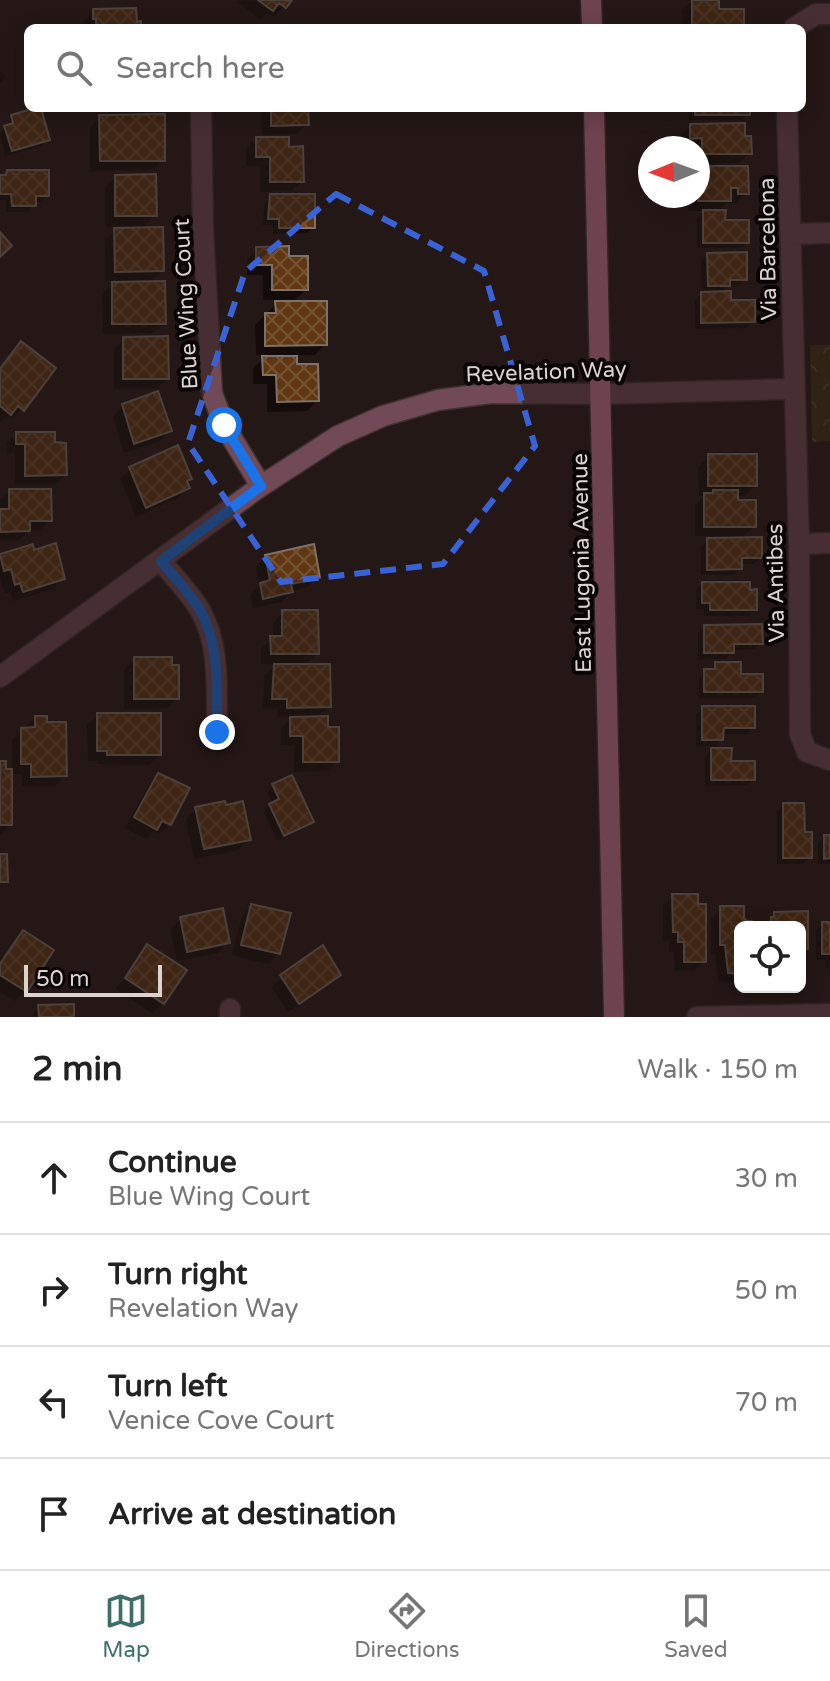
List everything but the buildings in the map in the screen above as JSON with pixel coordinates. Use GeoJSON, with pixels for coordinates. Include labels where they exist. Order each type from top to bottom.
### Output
{"type":"FeatureCollection","features":[{"type":"Feature","properties":{"kind":"main road"},"geometry":{"type":"LineString","coordinates":[[591,0],[592,24]]}},
{"type":"Feature","properties":{"kind":"main road","name":"East Lugonia Avenue"},"geometry":{"type":"LineString","coordinates":[[594,112],[614,1017]]}},
{"type":"Feature","properties":{"kind":"street"},"geometry":{"type":"LineString","coordinates":[[800,24],[816,14],[830,14]]}},
{"type":"Feature","properties":{"kind":"street","name":"Blue Wing Court"},"geometry":{"type":"LineString","coordinates":[[201,112],[203,228],[212,393],[224,425],[261,486]]}},
{"type":"Feature","properties":{"kind":"street","name":"Via Barcelona"},"geometry":{"type":"LineString","coordinates":[[787,112],[794,389]]}},
{"type":"Feature","properties":{"kind":"street"},"geometry":{"type":"LineString","coordinates":[[791,234],[830,233]]}},
{"type":"Feature","properties":{"kind":"street","name":"Revelation Way"},"geometry":{"type":"LineString","coordinates":[[1,675],[261,486],[338,436],[383,416],[438,400],[491,393],[602,394],[794,389]]}},
{"type":"Feature","properties":{"kind":"street","name":"Via Antibes"},"geometry":{"type":"LineString","coordinates":[[794,389],[800,734],[807,752],[830,760]]}},
{"type":"Feature","properties":{"kind":"street"},"geometry":{"type":"LineString","coordinates":[[799,544],[830,543]]}},
{"type":"Feature","properties":{"kind":"street"},"geometry":{"type":"LineString","coordinates":[[161,561],[199,608],[208,626],[216,670],[217,732]]}},
{"type":"Feature","properties":{"kind":"street"},"geometry":{"type":"LineString","coordinates":[[697,1017],[830,1014]]}},
{"type":"Feature","properties":{"kind":"highlighted area"},"geometry":{"type":"Polygon","coordinates":[[[336,194],[484,271],[535,446],[443,564],[281,582],[188,443],[245,272],[336,194]]]}},
{"type":"Feature","properties":{"kind":"green space"},"geometry":{"type":"Polygon","coordinates":[[[810,345],[830,345],[830,441],[812,442],[810,345]]]}},
{"type":"Feature","properties":{"kind":"route"},"geometry":{"type":"LineString","coordinates":[[217,732],[216,670],[208,626],[199,608],[161,561],[261,486],[224,425]]}}]}
